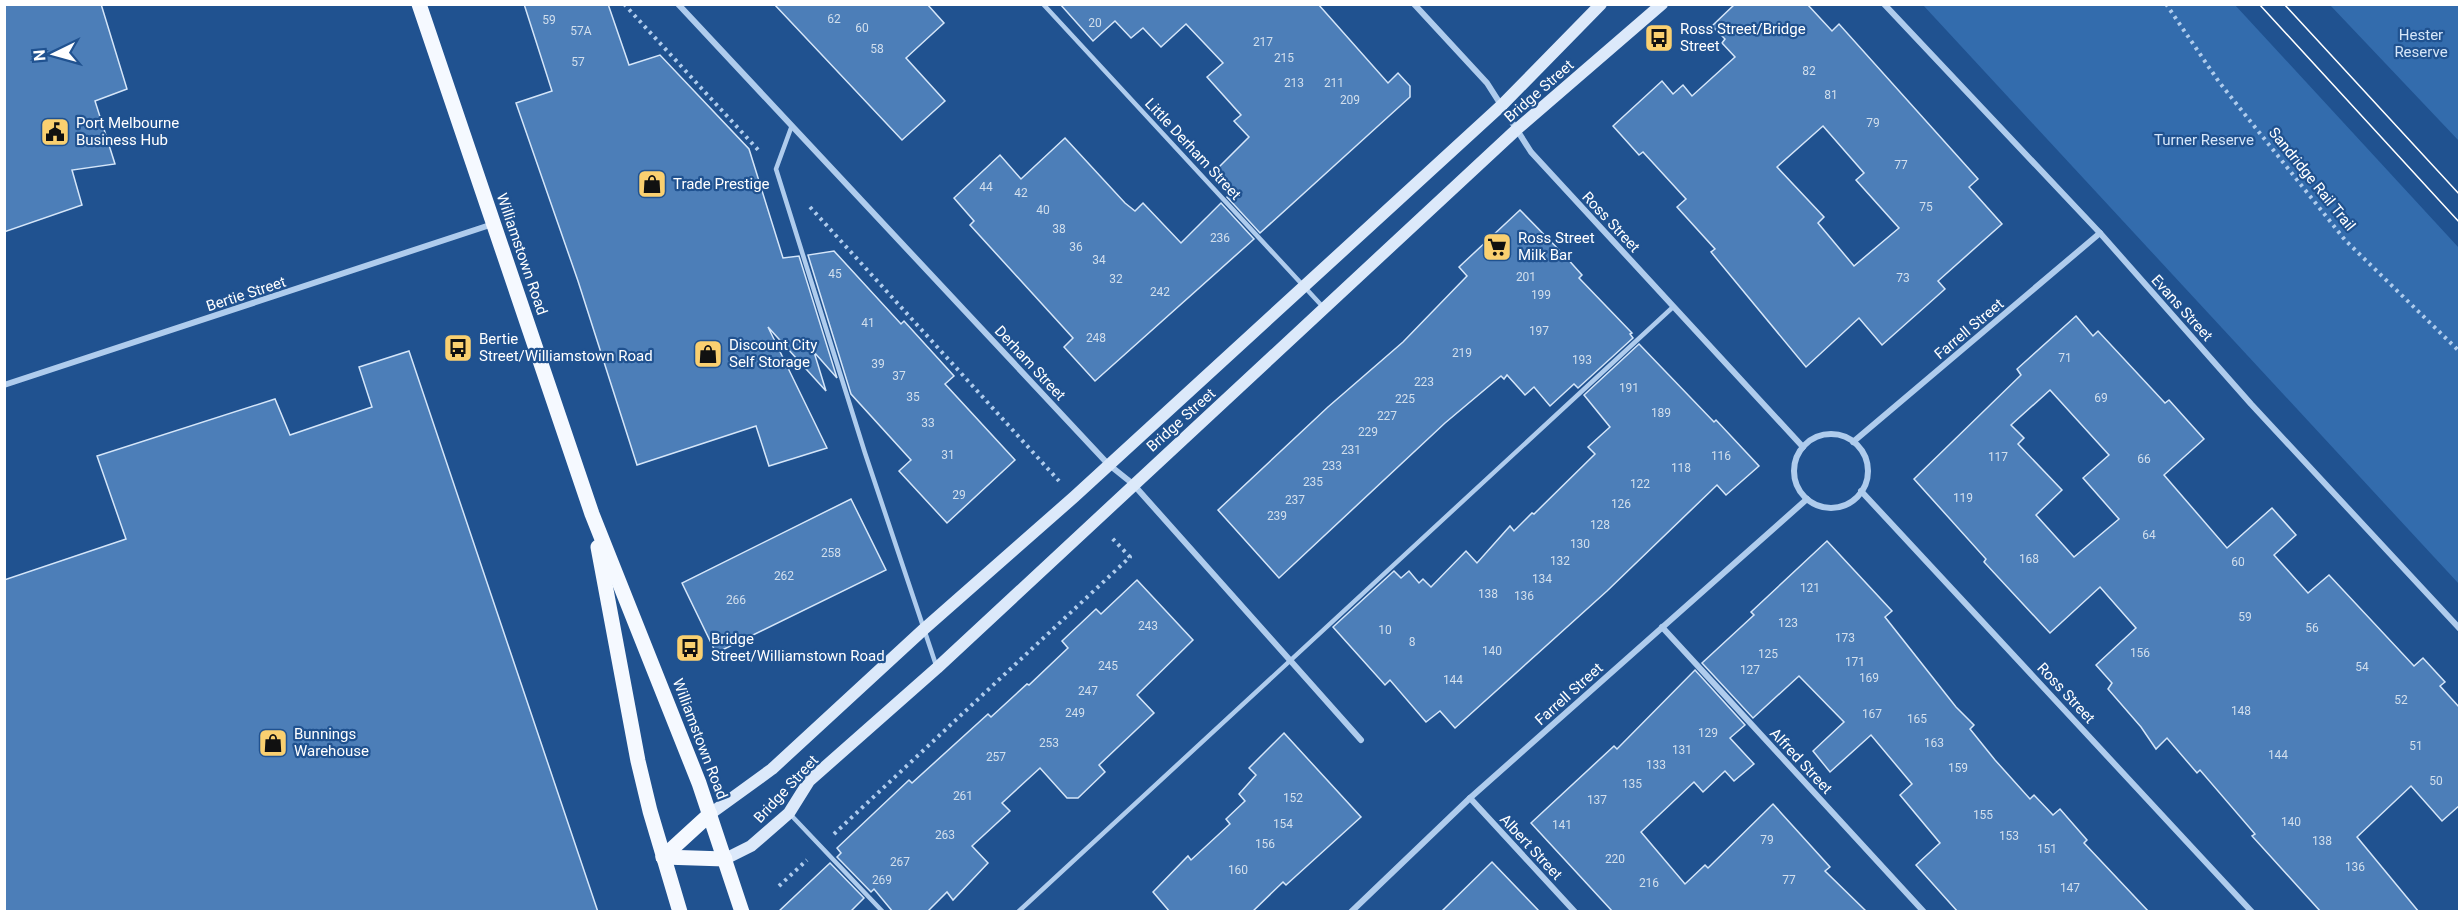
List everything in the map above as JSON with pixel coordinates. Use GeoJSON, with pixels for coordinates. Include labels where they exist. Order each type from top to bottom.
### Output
{"type":"FeatureCollection","features":[{"type":"Feature","properties":{"kind":"main road","name":"Williamstown Road"},"geometry":{"type":"LineString","coordinates":[[419,4],[592,514],[710,814],[742,912]]}},
{"type":"Feature","properties":{"kind":"main road","name":"Williamstown Road"},"geometry":{"type":"LineString","coordinates":[[592,514],[638,761],[680,912]]}},
{"type":"Feature","properties":{"kind":"main road"},"geometry":{"type":"LineString","coordinates":[[663,857],[710,814]]}},
{"type":"Feature","properties":{"kind":"main road"},"geometry":{"type":"LineString","coordinates":[[663,857],[725,859]]}},
{"type":"Feature","properties":{"kind":"street","name":"Derham Street"},"geometry":{"type":"LineString","coordinates":[[678,4],[791,128],[1108,464],[1133,484],[1361,740]]}},
{"type":"Feature","properties":{"kind":"street","name":"Ross Street"},"geometry":{"type":"LineString","coordinates":[[1414,4],[1487,83],[1530,152],[1803,447]]}},
{"type":"Feature","properties":{"kind":"street","name":"Bridge Street"},"geometry":{"type":"LineString","coordinates":[[710,814],[772,769],[924,629],[1074,497],[1302,285],[1502,105],[1601,4]]}},
{"type":"Feature","properties":{"kind":"street","name":"Bridge Street"},"geometry":{"type":"LineString","coordinates":[[725,859],[751,846],[789,813],[809,781],[937,668],[1516,130],[1662,4]]}},
{"type":"Feature","properties":{"kind":"street","name":"Evans Street"},"geometry":{"type":"LineString","coordinates":[[1884,4],[2100,233],[2251,404],[2460,629]]}},
{"type":"Feature","properties":{"kind":"street","name":"Bertie Street"},"geometry":{"type":"LineString","coordinates":[[4,385],[493,224]]}},
{"type":"Feature","properties":{"kind":"street","name":"Farrell Street"},"geometry":{"type":"LineString","coordinates":[[1853,442],[2100,233]]}},
{"type":"Feature","properties":{"kind":"street"},"geometry":{"type":"LineString","coordinates":[[1832,434],[1853,442],[1861,450],[1868,470],[1861,491],[1853,500],[1842,506],[1830,508],[1807,500],[1799,491],[1794,468],[1796,457],[1803,447],[1821,436],[1832,434]]}},
{"type":"Feature","properties":{"kind":"street","name":"Ross Street"},"geometry":{"type":"LineString","coordinates":[[1861,491],[2252,912]]}},
{"type":"Feature","properties":{"kind":"street","name":"Farrell Street"},"geometry":{"type":"LineString","coordinates":[[1351,912],[1470,798],[1807,500]]}},
{"type":"Feature","properties":{"kind":"street","name":"Alfred Street"},"geometry":{"type":"LineString","coordinates":[[1662,627],[1924,912]]}},
{"type":"Feature","properties":{"kind":"street","name":"Albert Street"},"geometry":{"type":"LineString","coordinates":[[1470,798],[1575,912]]}},
{"type":"Feature","properties":{"kind":"lane","name":"Little Derham Street"},"geometry":{"type":"LineString","coordinates":[[1043,4],[1325,309]]}},
{"type":"Feature","properties":{"kind":"lane"},"geometry":{"type":"LineString","coordinates":[[791,128],[776,169],[937,668]]}},
{"type":"Feature","properties":{"kind":"lane"},"geometry":{"type":"LineString","coordinates":[[1018,912],[1673,307]]}},
{"type":"Feature","properties":{"kind":"lane"},"geometry":{"type":"LineString","coordinates":[[789,813],[883,912]]}},
{"type":"Feature","properties":{"kind":"path"},"geometry":{"type":"LineString","coordinates":[[624,4],[776,169]]}},
{"type":"Feature","properties":{"kind":"path","name":"Sandridge Rail Trail"},"geometry":{"type":"LineString","coordinates":[[2166,4],[2219,82],[2345,240],[2460,352]]}},
{"type":"Feature","properties":{"kind":"path"},"geometry":{"type":"LineString","coordinates":[[807,204],[1074,497]]}},
{"type":"Feature","properties":{"kind":"path"},"geometry":{"type":"LineString","coordinates":[[779,886],[1131,557],[1095,519]]}},
{"type":"Feature","properties":{"kind":"green space","name":"Turner Reserve"},"geometry":{"type":"Polygon","coordinates":[[[1923,5],[2235,5],[2459,248],[2459,584],[1923,5]]]}},
{"type":"Feature","properties":{"kind":"green space","name":"Hester Reserve"},"geometry":{"type":"Polygon","coordinates":[[[2330,5],[2459,5],[2459,141],[2330,5]]]}},
{"type":"Feature","properties":{"kind":"building","name":"Port Melbourne Business Hub"},"geometry":{"type":"Polygon","coordinates":[[[4,4],[101,4],[127,89],[95,101],[115,164],[72,170],[82,205],[4,232],[4,4]]]}},
{"type":"Feature","properties":{"kind":"building"},"geometry":{"type":"Polygon","coordinates":[[[524,4],[608,4],[629,65],[660,55],[749,149],[783,258],[799,256],[837,378],[814,352],[826,391],[768,327],[827,448],[769,466],[756,426],[637,465],[578,281],[516,103],[552,91],[524,4]]]}},
{"type":"Feature","properties":{"kind":"building"},"geometry":{"type":"Polygon","coordinates":[[[774,4],[927,4],[944,23],[906,58],[945,101],[902,140],[774,4]]]}},
{"type":"Feature","properties":{"kind":"building"},"geometry":{"type":"Polygon","coordinates":[[[1060,4],[1318,4],[1388,83],[1398,73],[1410,86],[1410,97],[1260,233],[1227,197],[1232,193],[1213,173],[1249,137],[1234,121],[1241,115],[1207,77],[1223,63],[1186,24],[1161,47],[1143,28],[1131,38],[1115,21],[1093,41],[1060,4]]]}},
{"type":"Feature","properties":{"kind":"building"},"geometry":{"type":"Polygon","coordinates":[[[1735,4],[1807,4],[1832,31],[1839,24],[1978,179],[1969,187],[2002,224],[1938,281],[1945,289],[1882,345],[1859,318],[1806,367],[1711,252],[1715,249],[1677,207],[1686,199],[1643,152],[1639,155],[1613,126],[1662,81],[1673,94],[1683,85],[1692,96],[1735,57],[1722,43],[1725,39],[1712,26],[1735,4]],[[1823,126],[1777,167],[1824,217],[1818,223],[1854,266],[1899,228],[1856,180],[1864,173],[1823,126]]]}},
{"type":"Feature","properties":{"kind":"building"},"geometry":{"type":"Polygon","coordinates":[[[1065,138],[1125,203],[1135,211],[1143,203],[1181,243],[1221,203],[1254,239],[1095,381],[1064,347],[1073,338],[970,225],[974,221],[954,198],[1000,155],[1021,179],[1065,138]]]}},
{"type":"Feature","properties":{"kind":"building"},"geometry":{"type":"Polygon","coordinates":[[[1520,210],[1582,275],[1579,278],[1632,333],[1630,334],[1633,338],[1578,388],[1574,384],[1550,406],[1534,387],[1525,395],[1507,375],[1504,379],[1501,376],[1445,423],[1279,578],[1218,510],[1328,407],[1403,342],[1467,276],[1459,267],[1520,210]]]}},
{"type":"Feature","properties":{"kind":"building"},"geometry":{"type":"Polygon","coordinates":[[[834,251],[901,324],[904,321],[954,376],[945,384],[1015,460],[947,523],[899,471],[911,460],[851,394],[808,255],[834,251]]]}},
{"type":"Feature","properties":{"kind":"building"},"geometry":{"type":"Polygon","coordinates":[[[2076,316],[2093,336],[2098,331],[2165,403],[2169,400],[2204,439],[2164,475],[2227,548],[2272,508],[2296,535],[2274,555],[2308,593],[2329,575],[2414,666],[2423,658],[2445,682],[2440,686],[2460,708],[2460,805],[2442,821],[2411,786],[2357,837],[2419,912],[2321,912],[2252,836],[2255,834],[2200,770],[2197,773],[2167,738],[2156,749],[2141,727],[2108,689],[2112,683],[2096,665],[2136,628],[2100,587],[2050,633],[1984,562],[1986,559],[1914,479],[2021,375],[2017,369],[2076,316]],[[2050,390],[2011,425],[2024,438],[2018,444],[2062,490],[2036,515],[2074,557],[2119,519],[2083,478],[2109,455],[2050,390]]]}},
{"type":"Feature","properties":{"kind":"building"},"geometry":{"type":"Polygon","coordinates":[[[1639,344],[1759,466],[1726,495],[1717,485],[1607,591],[1455,728],[1440,711],[1426,722],[1390,680],[1385,685],[1333,627],[1394,571],[1401,578],[1409,571],[1419,583],[1423,579],[1431,587],[1466,551],[1477,563],[1510,526],[1514,531],[1532,513],[1534,514],[1595,454],[1588,447],[1610,427],[1584,395],[1639,344]]]}},
{"type":"Feature","properties":{"kind":"building","name":"Bunnings Warehouse"},"geometry":{"type":"Polygon","coordinates":[[[409,351],[598,912],[4,912],[4,580],[126,539],[97,456],[275,399],[290,435],[372,407],[359,367],[409,351]]]}},
{"type":"Feature","properties":{"kind":"building"},"geometry":{"type":"Polygon","coordinates":[[[851,499],[886,570],[716,653],[682,583],[851,499]]]}},
{"type":"Feature","properties":{"kind":"building"},"geometry":{"type":"Polygon","coordinates":[[[1827,541],[1892,611],[1885,617],[1956,707],[1974,725],[1970,729],[1995,760],[2030,799],[2034,795],[2053,815],[2060,809],[2087,840],[2084,843],[2149,912],[1958,912],[1916,865],[1940,843],[1900,795],[1912,784],[1871,735],[1830,772],[1813,751],[1844,722],[1799,676],[1753,718],[1702,663],[1754,615],[1751,612],[1827,541]]]}},
{"type":"Feature","properties":{"kind":"building"},"geometry":{"type":"Polygon","coordinates":[[[1137,580],[1193,640],[1137,695],[1154,713],[1099,765],[1105,772],[1078,798],[1067,798],[1040,768],[1002,803],[1010,811],[972,846],[988,863],[953,900],[947,892],[927,912],[893,912],[874,889],[871,892],[837,857],[841,853],[837,848],[909,780],[912,783],[988,714],[991,717],[1027,684],[1029,685],[1068,648],[1062,641],[1096,609],[1101,614],[1137,580]]]}},
{"type":"Feature","properties":{"kind":"building"},"geometry":{"type":"Polygon","coordinates":[[[1695,670],[1745,725],[1730,738],[1754,764],[1734,781],[1725,771],[1703,792],[1694,782],[1641,832],[1685,884],[1705,865],[1708,868],[1773,804],[1830,867],[1825,871],[1867,912],[1613,912],[1531,823],[1614,746],[1617,749],[1695,670]]]}},
{"type":"Feature","properties":{"kind":"building"},"geometry":{"type":"Polygon","coordinates":[[[1284,733],[1361,817],[1286,885],[1283,882],[1252,912],[1170,912],[1153,892],[1188,856],[1191,860],[1230,824],[1226,819],[1245,801],[1239,794],[1256,775],[1249,768],[1284,733]]]}},
{"type":"Feature","properties":{"kind":"building"},"geometry":{"type":"Polygon","coordinates":[[[1492,862],[1540,912],[1441,912],[1492,862]]]}},
{"type":"Feature","properties":{"kind":"building"},"geometry":{"type":"Polygon","coordinates":[[[830,863],[864,898],[850,912],[778,912],[830,863]]]}},
{"type":"Feature","properties":{"kind":"tram line"},"geometry":{"type":"LineString","coordinates":[[2259,4],[2460,223]]}},
{"type":"Feature","properties":{"kind":"tram line"},"geometry":{"type":"LineString","coordinates":[[2284,4],[2460,195]]}},
{"type":"Feature","properties":{"kind":"place","name":"Ross Street/Bridge Street"},"geometry":{"type":"Point","coordinates":[1659,38]}},
{"type":"Feature","properties":{"kind":"place","name":"Port Melbourne Business Hub"},"geometry":{"type":"Point","coordinates":[55,132]}},
{"type":"Feature","properties":{"kind":"place","name":"Trade Prestige"},"geometry":{"type":"Point","coordinates":[652,184]}},
{"type":"Feature","properties":{"kind":"place","name":"Ross Street Milk Bar"},"geometry":{"type":"Point","coordinates":[1497,247]}},
{"type":"Feature","properties":{"kind":"place","name":"Bertie Street/Williamstown Road"},"geometry":{"type":"Point","coordinates":[458,348]}},
{"type":"Feature","properties":{"kind":"place","name":"Discount City Self Storage"},"geometry":{"type":"Point","coordinates":[708,354]}},
{"type":"Feature","properties":{"kind":"place","name":"Bridge Street/Williamstown Road"},"geometry":{"type":"Point","coordinates":[690,648]}},
{"type":"Feature","properties":{"kind":"place","name":"Bunnings Warehouse"},"geometry":{"type":"Point","coordinates":[273,743]}}]}
